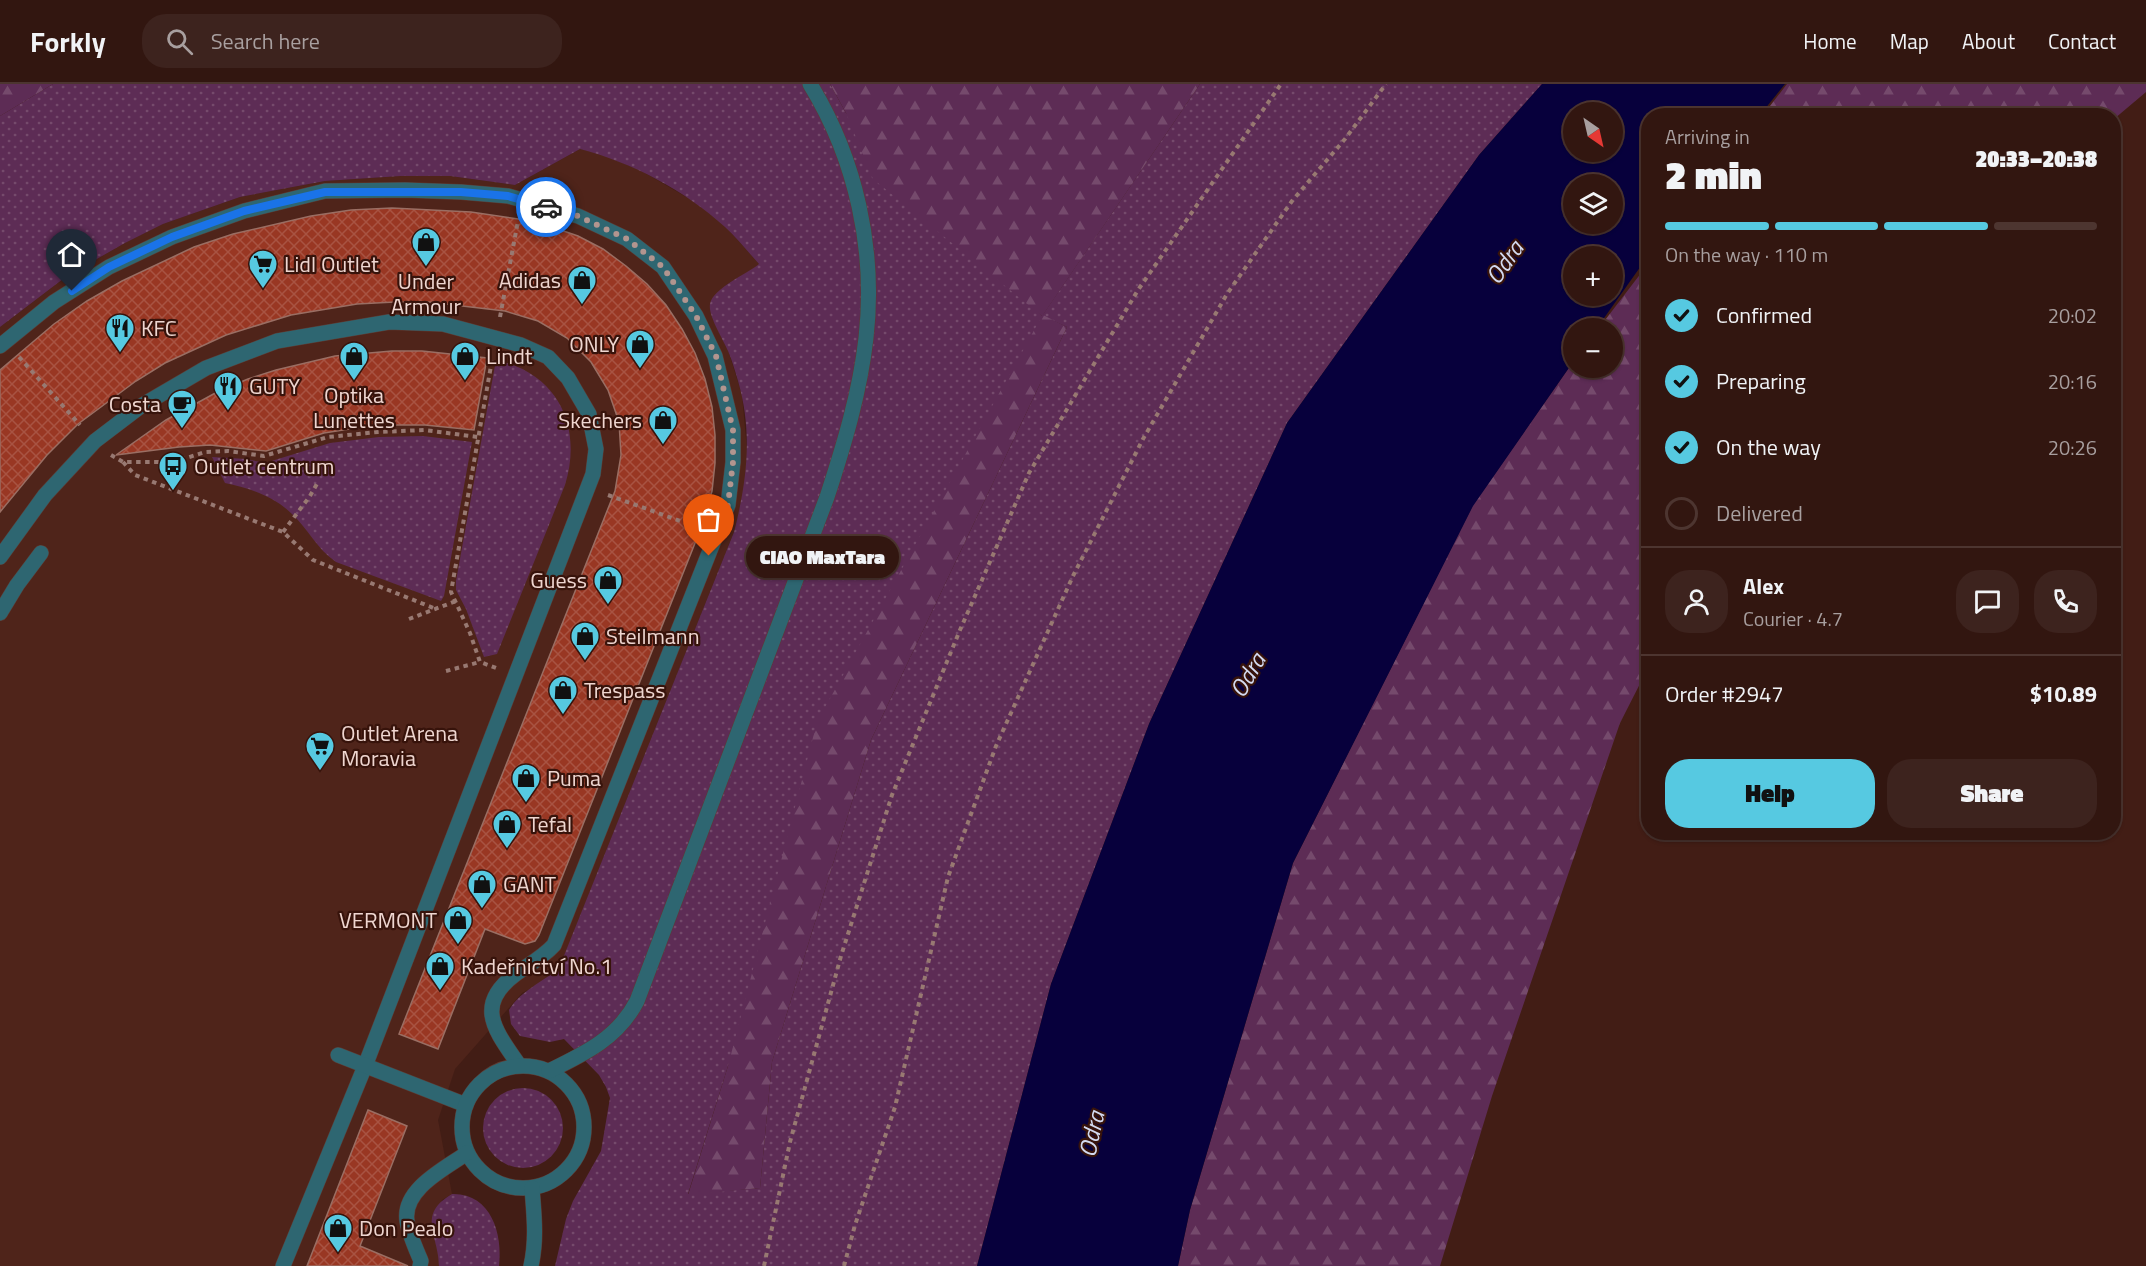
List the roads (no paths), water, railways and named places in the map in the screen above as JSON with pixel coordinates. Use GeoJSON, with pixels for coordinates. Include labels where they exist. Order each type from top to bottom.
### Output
{"type":"FeatureCollection","features":[{"type":"Feature","properties":{"kind":"street"},"geometry":{"type":"LineString","coordinates":[[549,1071],[593,1049],[607,1039],[625,1020],[637,1001],[827,497],[848,430],[857,394],[869,308],[865,245],[858,198],[850,170],[838,139],[810,84]]}},
{"type":"Feature","properties":{"kind":"street"},"geometry":{"type":"LineString","coordinates":[[2,344],[54,302],[109,267],[172,237],[244,211],[325,192],[405,190],[461,192],[515,198],[578,216],[627,239],[663,267],[696,316],[716,356],[733,430],[733,462],[728,505],[554,945],[545,955],[504,982],[491,1003],[494,1023],[519,1065]]}},
{"type":"Feature","properties":{"kind":"street"},"geometry":{"type":"LineString","coordinates":[[0,557],[45,495],[95,441],[141,406],[206,368],[277,341],[388,322],[443,324],[496,337],[548,357],[568,378],[590,414],[596,449],[593,474],[365,1066],[283,1266]]}},
{"type":"Feature","properties":{"kind":"street"},"geometry":{"type":"LineString","coordinates":[[0,614],[40,553]]}},
{"type":"Feature","properties":{"kind":"street"},"geometry":{"type":"LineString","coordinates":[[338,1055],[466,1105]]}},
{"type":"Feature","properties":{"kind":"street"},"geometry":{"type":"LineString","coordinates":[[519,1065],[534,1066],[549,1071],[559,1077],[574,1093],[583,1113],[584,1136],[576,1157],[562,1174],[532,1188],[506,1186],[494,1181],[478,1169],[462,1137],[462,1121],[472,1092],[481,1082],[499,1071],[519,1065]]}},
{"type":"Feature","properties":{"kind":"street"},"geometry":{"type":"LineString","coordinates":[[420,1266],[421,1261],[407,1220],[409,1203],[418,1190],[468,1153]]}},
{"type":"Feature","properties":{"kind":"street"},"geometry":{"type":"LineString","coordinates":[[531,1266],[536,1228],[532,1188]]}},
{"type":"Feature","properties":{"kind":"water","name":"Odra"},"geometry":{"type":"Polygon","coordinates":[[[1542,84],[1785,84],[1766,108],[1641,108],[1641,266],[1623,291],[1623,246],[1563,246],[1563,306],[1613,306],[1604,318],[1563,318],[1563,376],[1473,506],[1293,863],[1190,1210],[1178,1266],[977,1266],[1051,984],[1149,724],[1287,423],[1479,155],[1542,84]]]}},
{"type":"Feature","properties":{"kind":"place","name":"Under Armour"},"geometry":{"type":"Point","coordinates":[426,268]}},
{"type":"Feature","properties":{"kind":"place","name":"Lidl Outlet"},"geometry":{"type":"Point","coordinates":[263,290]}},
{"type":"Feature","properties":{"kind":"place","name":"Adidas"},"geometry":{"type":"Point","coordinates":[582,306]}},
{"type":"Feature","properties":{"kind":"place","name":"KFC"},"geometry":{"type":"Point","coordinates":[120,354]}},
{"type":"Feature","properties":{"kind":"place","name":"ONLY"},"geometry":{"type":"Point","coordinates":[640,370]}},
{"type":"Feature","properties":{"kind":"place","name":"Optika Lunettes"},"geometry":{"type":"Point","coordinates":[354,382]}},
{"type":"Feature","properties":{"kind":"place","name":"Lindt"},"geometry":{"type":"Point","coordinates":[465,382]}},
{"type":"Feature","properties":{"kind":"place","name":"GUTY"},"geometry":{"type":"Point","coordinates":[228,412]}},
{"type":"Feature","properties":{"kind":"place","name":"Costa"},"geometry":{"type":"Point","coordinates":[182,430]}},
{"type":"Feature","properties":{"kind":"place","name":"Skechers"},"geometry":{"type":"Point","coordinates":[663,446]}},
{"type":"Feature","properties":{"kind":"place","name":"Outlet centrum"},"geometry":{"type":"Point","coordinates":[173,492]}},
{"type":"Feature","properties":{"kind":"place","name":"CIAO MaxTara"},"geometry":{"type":"Point","coordinates":[709,556]}},
{"type":"Feature","properties":{"kind":"place","name":"Guess"},"geometry":{"type":"Point","coordinates":[608,606]}},
{"type":"Feature","properties":{"kind":"place","name":"Steilmann"},"geometry":{"type":"Point","coordinates":[585,662]}},
{"type":"Feature","properties":{"kind":"place","name":"Trespass"},"geometry":{"type":"Point","coordinates":[563,716]}},
{"type":"Feature","properties":{"kind":"place","name":"Outlet Arena Moravia"},"geometry":{"type":"Point","coordinates":[320,772]}},
{"type":"Feature","properties":{"kind":"place","name":"Puma"},"geometry":{"type":"Point","coordinates":[526,804]}},
{"type":"Feature","properties":{"kind":"place","name":"Tefal"},"geometry":{"type":"Point","coordinates":[507,850]}},
{"type":"Feature","properties":{"kind":"place","name":"GANT"},"geometry":{"type":"Point","coordinates":[482,910]}},
{"type":"Feature","properties":{"kind":"place","name":"VERMONT"},"geometry":{"type":"Point","coordinates":[458,946]}},
{"type":"Feature","properties":{"kind":"place","name":"Kadeřnictví No.1"},"geometry":{"type":"Point","coordinates":[440,992]}},
{"type":"Feature","properties":{"kind":"place","name":"Don Pealo"},"geometry":{"type":"Point","coordinates":[338,1254]}}]}
